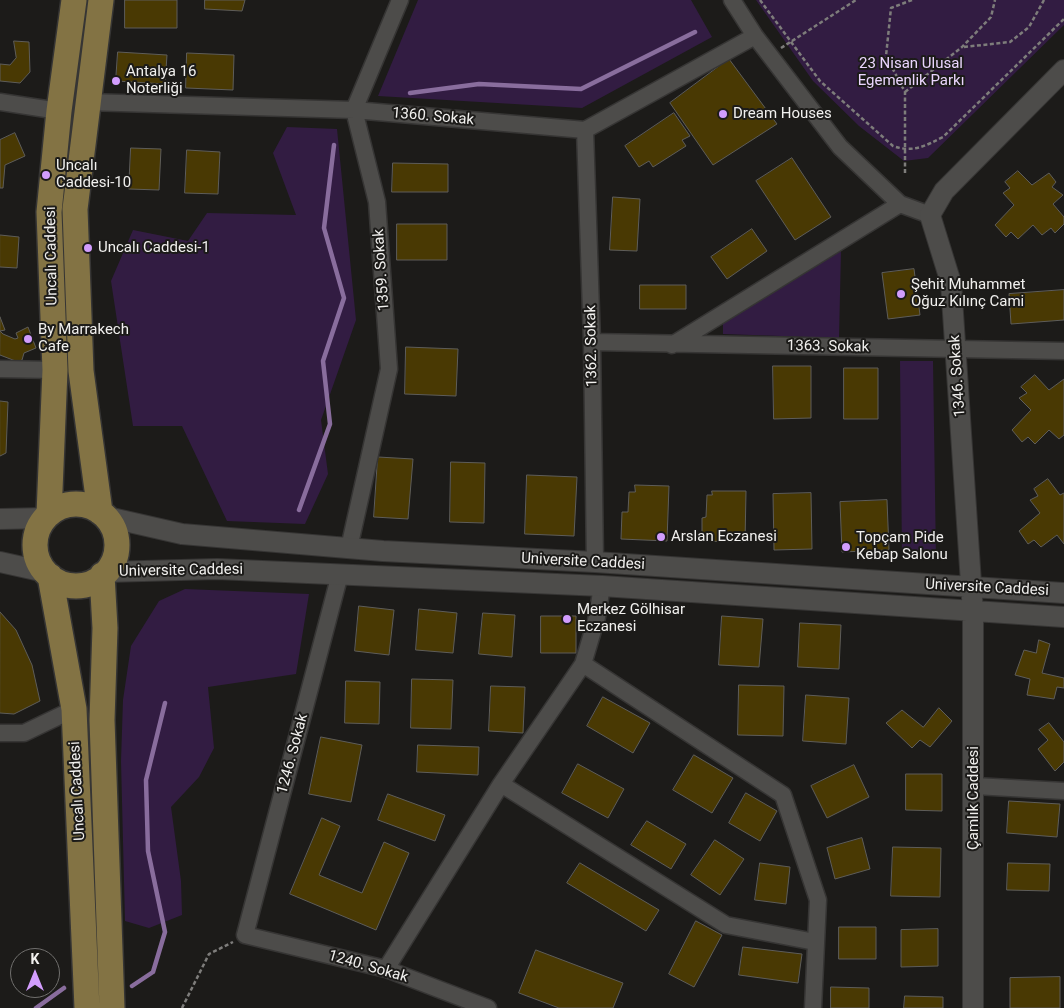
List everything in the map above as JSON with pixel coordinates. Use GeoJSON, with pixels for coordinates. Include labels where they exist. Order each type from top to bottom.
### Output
{"type":"FeatureCollection","features":[{"type":"Feature","properties":{"kind":"main road","name":"Uncalı Caddesi"},"geometry":{"type":"LineString","coordinates":[[48,516],[55,370],[49,212],[59,111],[74,0]]}},
{"type":"Feature","properties":{"kind":"main road","name":"Uncalı Caddesi"},"geometry":{"type":"LineString","coordinates":[[101,0],[75,209],[81,371],[102,514]]}},
{"type":"Feature","properties":{"kind":"main road"},"geometry":{"type":"LineString","coordinates":[[74,504],[88,506],[102,514],[115,534],[116,548],[114,561],[104,574],[96,580],[83,585],[70,586],[57,582],[38,563],[35,550],[36,536],[40,524],[61,507],[74,504]]}},
{"type":"Feature","properties":{"kind":"main road","name":"Uncalı Caddesi"},"geometry":{"type":"LineString","coordinates":[[47,574],[74,709],[87,1008]]}},
{"type":"Feature","properties":{"kind":"main road","name":"Uncalı Caddesi"},"geometry":{"type":"LineString","coordinates":[[104,574],[105,628],[102,720],[112,1008]]}},
{"type":"Feature","properties":{"kind":"street"},"geometry":{"type":"LineString","coordinates":[[354,110],[400,0]]}},
{"type":"Feature","properties":{"kind":"street"},"geometry":{"type":"LineString","coordinates":[[732,0],[755,36],[840,147],[900,204],[930,216],[944,191],[1064,70]]}},
{"type":"Feature","properties":{"kind":"street"},"geometry":{"type":"LineString","coordinates":[[585,130],[755,36]]}},
{"type":"Feature","properties":{"kind":"street"},"geometry":{"type":"LineString","coordinates":[[0,102],[59,111]]}},
{"type":"Feature","properties":{"kind":"street","name":"1360. Sokak"},"geometry":{"type":"LineString","coordinates":[[87,102],[354,110],[585,130]]}},
{"type":"Feature","properties":{"kind":"street","name":"1359. Sokak"},"geometry":{"type":"LineString","coordinates":[[349,548],[389,369],[377,202],[354,110]]}},
{"type":"Feature","properties":{"kind":"street","name":"1362. Sokak"},"geometry":{"type":"LineString","coordinates":[[585,130],[592,342],[595,562]]}},
{"type":"Feature","properties":{"kind":"street"},"geometry":{"type":"LineString","coordinates":[[672,345],[900,204]]}},
{"type":"Feature","properties":{"kind":"street","name":"1346. Sokak"},"geometry":{"type":"LineString","coordinates":[[930,216],[951,283],[957,350],[970,588]]}},
{"type":"Feature","properties":{"kind":"street","name":"1363. Sokak"},"geometry":{"type":"LineString","coordinates":[[592,342],[1064,351]]}},
{"type":"Feature","properties":{"kind":"street"},"geometry":{"type":"LineString","coordinates":[[0,369],[55,370]]}},
{"type":"Feature","properties":{"kind":"street","name":"Universite Caddesi"},"geometry":{"type":"LineString","coordinates":[[102,514],[182,534],[349,548],[1064,593]]}},
{"type":"Feature","properties":{"kind":"street"},"geometry":{"type":"LineString","coordinates":[[0,519],[48,516]]}},
{"type":"Feature","properties":{"kind":"street"},"geometry":{"type":"LineString","coordinates":[[0,562],[47,574]]}},
{"type":"Feature","properties":{"kind":"street","name":"Universite Caddesi"},"geometry":{"type":"LineString","coordinates":[[104,574],[217,569],[340,574],[602,586],[1064,617]]}},
{"type":"Feature","properties":{"kind":"street","name":"1246. Sokak"},"geometry":{"type":"LineString","coordinates":[[246,935],[340,574]]}},
{"type":"Feature","properties":{"kind":"street"},"geometry":{"type":"LineString","coordinates":[[386,969],[501,784],[583,664],[597,617],[602,586]]}},
{"type":"Feature","properties":{"kind":"street","name":"Çamlık Caddesi"},"geometry":{"type":"LineString","coordinates":[[970,588],[973,612],[973,1008]]}},
{"type":"Feature","properties":{"kind":"street"},"geometry":{"type":"LineString","coordinates":[[583,664],[783,795],[818,900],[813,1008]]}},
{"type":"Feature","properties":{"kind":"street"},"geometry":{"type":"LineString","coordinates":[[0,733],[24,733],[74,709]]}},
{"type":"Feature","properties":{"kind":"street"},"geometry":{"type":"LineString","coordinates":[[501,784],[726,925],[815,942]]}},
{"type":"Feature","properties":{"kind":"street"},"geometry":{"type":"LineString","coordinates":[[974,786],[1064,791]]}},
{"type":"Feature","properties":{"kind":"street","name":"1240. Sokak"},"geometry":{"type":"LineString","coordinates":[[246,935],[386,969],[488,1008]]}},
{"type":"Feature","properties":{"kind":"path"},"geometry":{"type":"LineString","coordinates":[[760,0],[820,81],[893,146],[904,150],[922,148],[943,137],[1064,19]]}},
{"type":"Feature","properties":{"kind":"path"},"geometry":{"type":"LineString","coordinates":[[780,48],[856,0]]}},
{"type":"Feature","properties":{"kind":"path"},"geometry":{"type":"LineString","coordinates":[[905,173],[904,92],[886,56],[891,8],[910,0]]}},
{"type":"Feature","properties":{"kind":"path"},"geometry":{"type":"LineString","coordinates":[[904,92],[962,48],[991,17],[995,0]]}},
{"type":"Feature","properties":{"kind":"path"},"geometry":{"type":"LineString","coordinates":[[962,48],[1010,42],[1029,27],[1044,0]]}},
{"type":"Feature","properties":{"kind":"path"},"geometry":{"type":"LineString","coordinates":[[182,1008],[209,954],[246,935]]}},
{"type":"Feature","properties":{"kind":"green space"},"geometry":{"type":"Polygon","coordinates":[[[418,0],[691,0],[712,37],[582,108],[378,96],[418,0]]]}},
{"type":"Feature","properties":{"kind":"green space","name":"23 Nisan Ulusal Egemenlik Parkı"},"geometry":{"type":"Polygon","coordinates":[[[756,0],[1064,0],[1064,25],[928,158],[904,161],[859,126],[813,81],[756,0]]]}},
{"type":"Feature","properties":{"kind":"green space"},"geometry":{"type":"Polygon","coordinates":[[[287,127],[337,129],[356,320],[321,420],[328,474],[305,524],[227,521],[182,426],[133,426],[111,281],[133,230],[188,241],[207,213],[296,215],[273,153],[287,127]]]}},
{"type":"Feature","properties":{"kind":"green space"},"geometry":{"type":"Polygon","coordinates":[[[841,251],[839,338],[723,334],[723,320],[841,251]]]}},
{"type":"Feature","properties":{"kind":"green space"},"geometry":{"type":"Polygon","coordinates":[[[900,361],[933,361],[936,559],[902,559],[900,361]]]}},
{"type":"Feature","properties":{"kind":"green space"},"geometry":{"type":"Polygon","coordinates":[[[185,589],[309,594],[296,674],[208,687],[214,748],[199,777],[171,807],[181,881],[182,915],[149,928],[125,921],[121,761],[123,700],[131,646],[159,601],[185,589]]]}},
{"type":"Feature","properties":{"kind":"building"},"geometry":{"type":"Polygon","coordinates":[[[125,0],[177,0],[177,28],[125,28],[125,0]]]}},
{"type":"Feature","properties":{"kind":"building"},"geometry":{"type":"Polygon","coordinates":[[[205,0],[245,0],[242,11],[205,9],[205,0]]]}},
{"type":"Feature","properties":{"kind":"building"},"geometry":{"type":"Polygon","coordinates":[[[14,41],[29,42],[30,72],[20,83],[0,81],[0,64],[10,65],[16,58],[14,41]]]}},
{"type":"Feature","properties":{"kind":"building"},"geometry":{"type":"Polygon","coordinates":[[[118,52],[167,55],[165,84],[116,81],[118,52]]]}},
{"type":"Feature","properties":{"kind":"building"},"geometry":{"type":"Polygon","coordinates":[[[187,53],[234,55],[233,90],[186,88],[187,53]]]}},
{"type":"Feature","properties":{"kind":"building","name":"Dream Houses"},"geometry":{"type":"Polygon","coordinates":[[[729,59],[777,124],[713,165],[670,103],[729,59]]]}},
{"type":"Feature","properties":{"kind":"building"},"geometry":{"type":"Polygon","coordinates":[[[674,113],[690,136],[682,140],[686,146],[653,167],[649,161],[639,167],[625,146],[674,113]]]}},
{"type":"Feature","properties":{"kind":"building"},"geometry":{"type":"Polygon","coordinates":[[[15,133],[25,156],[5,165],[3,188],[0,188],[0,140],[15,133]]]}},
{"type":"Feature","properties":{"kind":"building"},"geometry":{"type":"Polygon","coordinates":[[[131,148],[161,149],[159,190],[129,189],[131,148]]]}},
{"type":"Feature","properties":{"kind":"building"},"geometry":{"type":"Polygon","coordinates":[[[187,150],[220,152],[218,194],[185,193],[187,150]]]}},
{"type":"Feature","properties":{"kind":"building"},"geometry":{"type":"Polygon","coordinates":[[[792,158],[831,217],[795,240],[756,181],[792,158]]]}},
{"type":"Feature","properties":{"kind":"building"},"geometry":{"type":"Polygon","coordinates":[[[393,163],[448,164],[448,192],[392,192],[393,163]]]}},
{"type":"Feature","properties":{"kind":"building"},"geometry":{"type":"Polygon","coordinates":[[[1018,171],[1032,185],[1049,173],[1056,182],[1052,187],[1063,195],[1053,204],[1064,217],[1064,224],[1055,233],[1051,228],[1042,235],[1033,225],[1018,239],[1011,232],[1006,237],[995,225],[1014,205],[1003,193],[1010,188],[1005,182],[1018,171]]]}},
{"type":"Feature","properties":{"kind":"building"},"geometry":{"type":"Polygon","coordinates":[[[613,197],[640,199],[637,251],[610,250],[613,197]]]}},
{"type":"Feature","properties":{"kind":"building"},"geometry":{"type":"Polygon","coordinates":[[[397,224],[447,224],[447,260],[397,260],[397,224]]]}},
{"type":"Feature","properties":{"kind":"building"},"geometry":{"type":"Polygon","coordinates":[[[752,229],[767,251],[727,279],[711,257],[752,229]]]}},
{"type":"Feature","properties":{"kind":"building"},"geometry":{"type":"Polygon","coordinates":[[[0,235],[19,237],[17,268],[0,267],[0,235]]]}},
{"type":"Feature","properties":{"kind":"building","name":"Şehit Muhammet Oğuz Kılınç Cami"},"geometry":{"type":"Polygon","coordinates":[[[914,269],[920,315],[888,319],[882,273],[914,269]]]}},
{"type":"Feature","properties":{"kind":"building"},"geometry":{"type":"Polygon","coordinates":[[[640,285],[686,285],[686,309],[640,309],[640,285]]]}},
{"type":"Feature","properties":{"kind":"building"},"geometry":{"type":"Polygon","coordinates":[[[1064,290],[1064,320],[1011,324],[1009,294],[1064,290]]]}},
{"type":"Feature","properties":{"kind":"building"},"geometry":{"type":"Polygon","coordinates":[[[0,317],[5,330],[0,331],[0,317]]]}},
{"type":"Feature","properties":{"kind":"building"},"geometry":{"type":"Polygon","coordinates":[[[28,327],[36,348],[24,353],[22,360],[18,362],[0,355],[0,331],[15,339],[18,338],[16,333],[28,327]]]}},
{"type":"Feature","properties":{"kind":"building"},"geometry":{"type":"Polygon","coordinates":[[[406,347],[458,349],[456,396],[405,394],[406,347]]]}},
{"type":"Feature","properties":{"kind":"building"},"geometry":{"type":"Polygon","coordinates":[[[773,366],[811,366],[811,418],[774,419],[773,366]]]}},
{"type":"Feature","properties":{"kind":"building"},"geometry":{"type":"Polygon","coordinates":[[[844,368],[878,368],[878,419],[844,419],[844,368]]]}},
{"type":"Feature","properties":{"kind":"building"},"geometry":{"type":"Polygon","coordinates":[[[1035,375],[1049,390],[1064,379],[1064,435],[1059,439],[1049,430],[1035,444],[1028,437],[1022,442],[1012,430],[1031,410],[1019,398],[1027,393],[1021,387],[1035,375]]]}},
{"type":"Feature","properties":{"kind":"building"},"geometry":{"type":"Polygon","coordinates":[[[0,401],[8,402],[6,453],[0,456],[0,401]]]}},
{"type":"Feature","properties":{"kind":"building"},"geometry":{"type":"Polygon","coordinates":[[[378,457],[413,459],[408,519],[374,517],[378,457]]]}},
{"type":"Feature","properties":{"kind":"building"},"geometry":{"type":"Polygon","coordinates":[[[451,462],[485,463],[484,523],[450,522],[451,462]]]}},
{"type":"Feature","properties":{"kind":"building"},"geometry":{"type":"Polygon","coordinates":[[[527,475],[577,477],[574,536],[525,534],[527,475]]]}},
{"type":"Feature","properties":{"kind":"building"},"geometry":{"type":"Polygon","coordinates":[[[1048,479],[1060,495],[1064,493],[1064,544],[1057,535],[1041,547],[1034,540],[1028,544],[1019,531],[1040,513],[1030,500],[1038,496],[1034,489],[1048,479]]]}},
{"type":"Feature","properties":{"kind":"building"},"geometry":{"type":"Polygon","coordinates":[[[635,485],[669,486],[667,541],[621,539],[622,512],[628,512],[629,492],[635,492],[635,485]]]}},
{"type":"Feature","properties":{"kind":"building"},"geometry":{"type":"Polygon","coordinates":[[[712,491],[746,491],[745,542],[702,541],[702,518],[706,517],[707,495],[712,495],[712,491]]]}},
{"type":"Feature","properties":{"kind":"building"},"geometry":{"type":"Polygon","coordinates":[[[811,493],[812,549],[774,550],[773,494],[811,493]]]}},
{"type":"Feature","properties":{"kind":"building"},"geometry":{"type":"Polygon","coordinates":[[[887,500],[889,550],[842,552],[840,502],[887,500]]]}},
{"type":"Feature","properties":{"kind":"building"},"geometry":{"type":"Polygon","coordinates":[[[359,606],[394,610],[389,655],[355,651],[359,606]]]}},
{"type":"Feature","properties":{"kind":"building"},"geometry":{"type":"Polygon","coordinates":[[[419,609],[457,613],[453,653],[416,650],[419,609]]]}},
{"type":"Feature","properties":{"kind":"building"},"geometry":{"type":"Polygon","coordinates":[[[0,612],[16,630],[32,665],[40,701],[14,714],[0,713],[0,612]]]}},
{"type":"Feature","properties":{"kind":"building"},"geometry":{"type":"Polygon","coordinates":[[[483,613],[515,615],[512,657],[479,654],[483,613]]]}},
{"type":"Feature","properties":{"kind":"building"},"geometry":{"type":"Polygon","coordinates":[[[541,616],[576,616],[576,653],[541,653],[541,616]]]}},
{"type":"Feature","properties":{"kind":"building"},"geometry":{"type":"Polygon","coordinates":[[[722,616],[763,619],[759,667],[719,665],[722,616]]]}},
{"type":"Feature","properties":{"kind":"building"},"geometry":{"type":"Polygon","coordinates":[[[800,623],[841,625],[839,669],[798,667],[800,623]]]}},
{"type":"Feature","properties":{"kind":"building"},"geometry":{"type":"Polygon","coordinates":[[[1039,640],[1050,644],[1042,673],[1064,678],[1064,688],[1057,687],[1054,699],[1027,695],[1030,679],[1015,675],[1024,650],[1036,653],[1039,640]]]}},
{"type":"Feature","properties":{"kind":"building"},"geometry":{"type":"Polygon","coordinates":[[[412,679],[453,680],[451,729],[411,728],[412,679]]]}},
{"type":"Feature","properties":{"kind":"building"},"geometry":{"type":"Polygon","coordinates":[[[346,681],[380,682],[379,724],[345,723],[346,681]]]}},
{"type":"Feature","properties":{"kind":"building"},"geometry":{"type":"Polygon","coordinates":[[[739,685],[784,686],[783,736],[738,735],[739,685]]]}},
{"type":"Feature","properties":{"kind":"building"},"geometry":{"type":"Polygon","coordinates":[[[491,686],[525,687],[523,733],[489,731],[491,686]]]}},
{"type":"Feature","properties":{"kind":"building"},"geometry":{"type":"Polygon","coordinates":[[[806,695],[849,698],[846,744],[803,741],[806,695]]]}},
{"type":"Feature","properties":{"kind":"building"},"geometry":{"type":"Polygon","coordinates":[[[603,697],[650,723],[633,753],[587,726],[603,697]]]}},
{"type":"Feature","properties":{"kind":"building"},"geometry":{"type":"Polygon","coordinates":[[[939,708],[952,721],[930,747],[920,740],[912,748],[886,723],[902,710],[923,727],[939,708]]]}},
{"type":"Feature","properties":{"kind":"building"},"geometry":{"type":"Polygon","coordinates":[[[1049,723],[1064,742],[1064,762],[1055,771],[1038,749],[1048,740],[1039,730],[1049,723]]]}},
{"type":"Feature","properties":{"kind":"building"},"geometry":{"type":"Polygon","coordinates":[[[321,737],[362,745],[351,802],[309,794],[321,737]]]}},
{"type":"Feature","properties":{"kind":"building"},"geometry":{"type":"Polygon","coordinates":[[[418,745],[479,747],[478,775],[417,772],[418,745]]]}},
{"type":"Feature","properties":{"kind":"building"},"geometry":{"type":"Polygon","coordinates":[[[694,755],[733,778],[712,813],[673,790],[694,755]]]}},
{"type":"Feature","properties":{"kind":"building"},"geometry":{"type":"Polygon","coordinates":[[[578,764],[624,789],[608,818],[562,793],[578,764]]]}},
{"type":"Feature","properties":{"kind":"building"},"geometry":{"type":"Polygon","coordinates":[[[854,765],[869,797],[827,818],[811,786],[854,765]]]}},
{"type":"Feature","properties":{"kind":"building"},"geometry":{"type":"Polygon","coordinates":[[[906,774],[942,774],[942,811],[906,810],[906,774]]]}},
{"type":"Feature","properties":{"kind":"building"},"geometry":{"type":"Polygon","coordinates":[[[746,793],[777,811],[760,841],[729,823],[746,793]]]}},
{"type":"Feature","properties":{"kind":"building"},"geometry":{"type":"Polygon","coordinates":[[[388,794],[445,815],[435,841],[378,820],[388,794]]]}},
{"type":"Feature","properties":{"kind":"building"},"geometry":{"type":"Polygon","coordinates":[[[1009,801],[1060,804],[1057,837],[1007,833],[1009,801]]]}},
{"type":"Feature","properties":{"kind":"building"},"geometry":{"type":"Polygon","coordinates":[[[322,818],[340,826],[319,875],[362,893],[384,842],[409,853],[376,930],[290,894],[322,818]]]}},
{"type":"Feature","properties":{"kind":"building"},"geometry":{"type":"Polygon","coordinates":[[[647,821],[686,844],[671,869],[631,845],[647,821]]]}},
{"type":"Feature","properties":{"kind":"building"},"geometry":{"type":"Polygon","coordinates":[[[862,838],[870,869],[835,879],[827,848],[862,838]]]}},
{"type":"Feature","properties":{"kind":"building"},"geometry":{"type":"Polygon","coordinates":[[[715,840],[744,859],[720,895],[691,875],[715,840]]]}},
{"type":"Feature","properties":{"kind":"building"},"geometry":{"type":"Polygon","coordinates":[[[893,847],[941,848],[940,897],[891,896],[893,847]]]}},
{"type":"Feature","properties":{"kind":"building"},"geometry":{"type":"Polygon","coordinates":[[[580,863],[659,910],[646,931],[567,883],[580,863]]]}},
{"type":"Feature","properties":{"kind":"building"},"geometry":{"type":"Polygon","coordinates":[[[760,863],[790,867],[786,904],[755,900],[760,863]]]}},
{"type":"Feature","properties":{"kind":"building"},"geometry":{"type":"Polygon","coordinates":[[[1008,863],[1050,864],[1049,891],[1007,890],[1008,863]]]}},
{"type":"Feature","properties":{"kind":"building"},"geometry":{"type":"Polygon","coordinates":[[[696,921],[722,935],[694,987],[669,974],[696,921]]]}},
{"type":"Feature","properties":{"kind":"building"},"geometry":{"type":"Polygon","coordinates":[[[839,927],[876,927],[876,959],[839,959],[839,927]]]}},
{"type":"Feature","properties":{"kind":"building"},"geometry":{"type":"Polygon","coordinates":[[[938,929],[938,966],[901,967],[901,930],[938,929]]]}},
{"type":"Feature","properties":{"kind":"building"},"geometry":{"type":"Polygon","coordinates":[[[743,947],[802,954],[798,983],[739,975],[743,947]]]}},
{"type":"Feature","properties":{"kind":"building"},"geometry":{"type":"Polygon","coordinates":[[[536,950],[623,983],[613,1008],[559,1008],[519,993],[536,950]]]}},
{"type":"Feature","properties":{"kind":"building"},"geometry":{"type":"Polygon","coordinates":[[[1060,977],[1060,1008],[1010,1008],[1010,978],[1060,977]]]}},
{"type":"Feature","properties":{"kind":"building"},"geometry":{"type":"Polygon","coordinates":[[[831,987],[869,988],[869,1008],[831,1008],[831,987]]]}},
{"type":"Feature","properties":{"kind":"building"},"geometry":{"type":"Polygon","coordinates":[[[905,996],[943,997],[943,1008],[904,1008],[905,996]]]}},
{"type":"Feature","properties":{"kind":"waterway"},"geometry":{"type":"LineString","coordinates":[[410,93],[479,84],[581,89],[695,32]]}},
{"type":"Feature","properties":{"kind":"waterway"},"geometry":{"type":"LineString","coordinates":[[299,510],[330,424],[323,361],[344,298],[324,228],[334,145]]}},
{"type":"Feature","properties":{"kind":"waterway"},"geometry":{"type":"LineString","coordinates":[[132,986],[153,972],[165,932],[148,851],[146,780],[165,703]]}},
{"type":"Feature","properties":{"kind":"waterway"},"geometry":{"type":"LineString","coordinates":[[36,1008],[64,988]]}},
{"type":"Feature","properties":{"kind":"place","name":"Antalya 16 Noterliği"},"geometry":{"type":"Point","coordinates":[116,81]}},
{"type":"Feature","properties":{"kind":"place","name":"Dream Houses"},"geometry":{"type":"Point","coordinates":[723,114]}},
{"type":"Feature","properties":{"kind":"place","name":"Uncalı Caddesi-10"},"geometry":{"type":"Point","coordinates":[46,175]}},
{"type":"Feature","properties":{"kind":"place","name":"Uncalı Caddesi-1"},"geometry":{"type":"Point","coordinates":[88,248]}},
{"type":"Feature","properties":{"kind":"place","name":"Şehit Muhammet Oğuz Kılınç Cami"},"geometry":{"type":"Point","coordinates":[901,294]}},
{"type":"Feature","properties":{"kind":"place","name":"By Marrakech Cafe"},"geometry":{"type":"Point","coordinates":[28,339]}},
{"type":"Feature","properties":{"kind":"place","name":"Arslan Eczanesi"},"geometry":{"type":"Point","coordinates":[661,537]}},
{"type":"Feature","properties":{"kind":"place","name":"Topçam Pide Kebap Salonu"},"geometry":{"type":"Point","coordinates":[846,547]}},
{"type":"Feature","properties":{"kind":"place","name":"Merkez Gölhisar Eczanesi"},"geometry":{"type":"Point","coordinates":[567,619]}}]}
